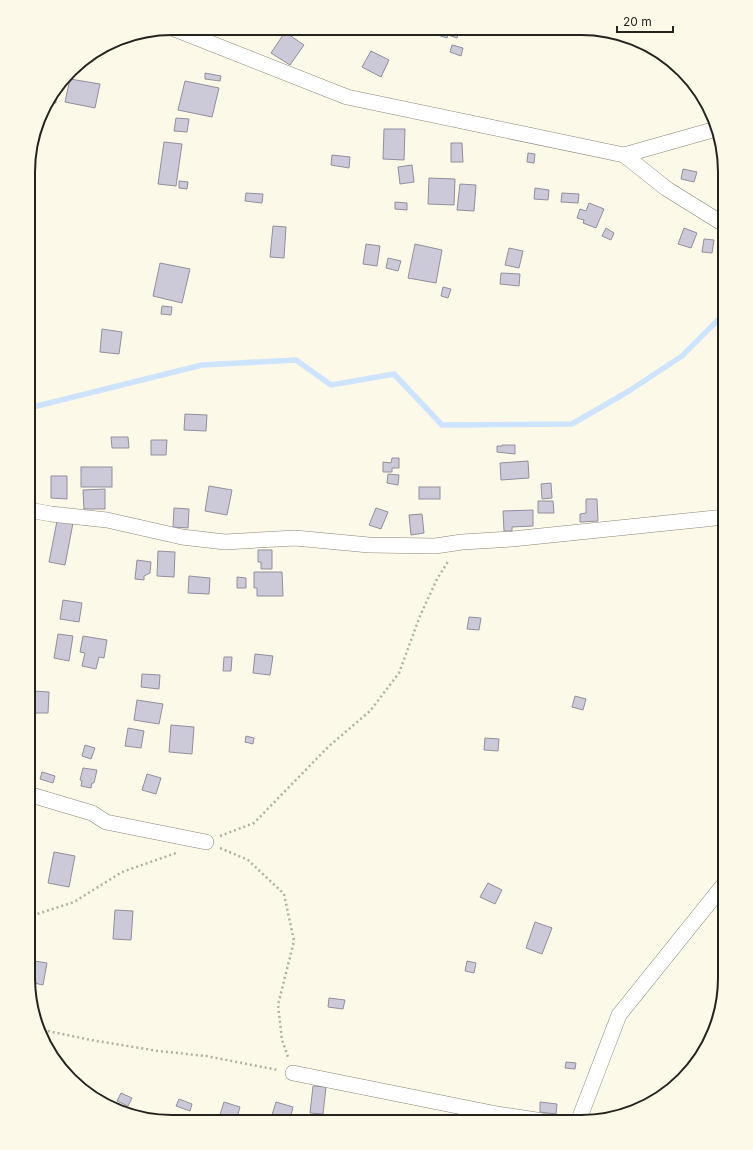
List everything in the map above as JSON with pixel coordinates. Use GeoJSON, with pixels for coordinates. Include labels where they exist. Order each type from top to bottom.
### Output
{"type":"FeatureCollection","features":[{"type":"Feature","properties":{"kind":"street"},"geometry":{"type":"LineString","coordinates":[[190,35],[347,97],[624,155],[667,189],[718,221]]}},
{"type":"Feature","properties":{"kind":"street"},"geometry":{"type":"LineString","coordinates":[[624,155],[712,130]]}},
{"type":"Feature","properties":{"kind":"street"},"geometry":{"type":"LineString","coordinates":[[35,511],[107,520],[182,537],[225,542],[295,538],[369,545],[435,546],[462,542],[512,539],[718,519]]}},
{"type":"Feature","properties":{"kind":"street"},"geometry":{"type":"LineString","coordinates":[[35,796],[92,813],[106,822],[206,842]]}},
{"type":"Feature","properties":{"kind":"street"},"geometry":{"type":"LineString","coordinates":[[581,1115],[619,1015],[718,892]]}},
{"type":"Feature","properties":{"kind":"street"},"geometry":{"type":"LineString","coordinates":[[293,1072],[504,1115]]}},
{"type":"Feature","properties":{"kind":"path"},"geometry":{"type":"LineString","coordinates":[[206,842],[254,823],[328,747],[370,712],[399,673],[420,616],[437,579],[462,542]]}},
{"type":"Feature","properties":{"kind":"path"},"geometry":{"type":"LineString","coordinates":[[45,1029],[92,1040],[158,1051],[206,1056],[293,1072],[282,1040],[278,1005],[294,941],[284,894],[248,860],[206,842]]}},
{"type":"Feature","properties":{"kind":"path"},"geometry":{"type":"LineString","coordinates":[[35,915],[74,902],[122,872],[180,852]]}},
{"type":"Feature","properties":{"kind":"building"},"geometry":{"type":"Polygon","coordinates":[[[283,35],[289,35],[304,45],[290,65],[271,53],[283,35]]]}},
{"type":"Feature","properties":{"kind":"building"},"geometry":{"type":"Polygon","coordinates":[[[438,35],[448,35],[447,38],[438,35]]]}},
{"type":"Feature","properties":{"kind":"building"},"geometry":{"type":"Polygon","coordinates":[[[448,35],[458,35],[457,38],[448,35]]]}},
{"type":"Feature","properties":{"kind":"building"},"geometry":{"type":"Polygon","coordinates":[[[452,45],[463,48],[461,56],[450,52],[452,45]]]}},
{"type":"Feature","properties":{"kind":"building"},"geometry":{"type":"Polygon","coordinates":[[[371,51],[389,60],[381,77],[362,67],[371,51]]]}},
{"type":"Feature","properties":{"kind":"building"},"geometry":{"type":"Polygon","coordinates":[[[205,73],[221,76],[220,81],[205,79],[205,73]]]}},
{"type":"Feature","properties":{"kind":"building"},"geometry":{"type":"Polygon","coordinates":[[[72,79],[100,84],[95,108],[65,102],[69,82],[72,79]]]}},
{"type":"Feature","properties":{"kind":"building"},"geometry":{"type":"Polygon","coordinates":[[[185,81],[219,88],[212,117],[178,110],[185,81]]]}},
{"type":"Feature","properties":{"kind":"building"},"geometry":{"type":"Polygon","coordinates":[[[176,118],[189,119],[187,132],[174,131],[176,118]]]}},
{"type":"Feature","properties":{"kind":"building"},"geometry":{"type":"Polygon","coordinates":[[[384,129],[405,129],[404,160],[383,159],[384,129]]]}},
{"type":"Feature","properties":{"kind":"building"},"geometry":{"type":"Polygon","coordinates":[[[164,142],[182,144],[176,186],[158,184],[164,142]]]}},
{"type":"Feature","properties":{"kind":"building"},"geometry":{"type":"Polygon","coordinates":[[[451,143],[462,143],[463,162],[451,162],[451,143]]]}},
{"type":"Feature","properties":{"kind":"building"},"geometry":{"type":"Polygon","coordinates":[[[528,153],[535,154],[534,163],[527,162],[528,153]]]}},
{"type":"Feature","properties":{"kind":"building"},"geometry":{"type":"Polygon","coordinates":[[[332,155],[350,157],[349,168],[331,165],[332,155]]]}},
{"type":"Feature","properties":{"kind":"building"},"geometry":{"type":"Polygon","coordinates":[[[412,165],[414,182],[400,184],[398,167],[412,165]]]}},
{"type":"Feature","properties":{"kind":"building"},"geometry":{"type":"Polygon","coordinates":[[[683,169],[697,172],[694,182],[681,179],[683,169]]]}},
{"type":"Feature","properties":{"kind":"building"},"geometry":{"type":"Polygon","coordinates":[[[429,178],[455,179],[454,205],[428,204],[429,178]]]}},
{"type":"Feature","properties":{"kind":"building"},"geometry":{"type":"Polygon","coordinates":[[[179,181],[188,182],[187,189],[179,188],[179,181]]]}},
{"type":"Feature","properties":{"kind":"building"},"geometry":{"type":"Polygon","coordinates":[[[460,184],[476,185],[474,211],[457,210],[460,184]]]}},
{"type":"Feature","properties":{"kind":"building"},"geometry":{"type":"Polygon","coordinates":[[[535,188],[549,190],[548,200],[534,199],[535,188]]]}},
{"type":"Feature","properties":{"kind":"building"},"geometry":{"type":"Polygon","coordinates":[[[246,193],[263,194],[262,203],[245,201],[246,193]]]}},
{"type":"Feature","properties":{"kind":"building"},"geometry":{"type":"Polygon","coordinates":[[[562,193],[579,194],[578,203],[561,202],[562,193]]]}},
{"type":"Feature","properties":{"kind":"building"},"geometry":{"type":"Polygon","coordinates":[[[395,202],[407,203],[407,210],[395,209],[395,202]]]}},
{"type":"Feature","properties":{"kind":"building"},"geometry":{"type":"Polygon","coordinates":[[[589,203],[604,209],[596,228],[583,223],[584,220],[577,218],[580,209],[586,211],[589,203]]]}},
{"type":"Feature","properties":{"kind":"building"},"geometry":{"type":"Polygon","coordinates":[[[273,226],[286,227],[284,258],[270,257],[273,226]]]}},
{"type":"Feature","properties":{"kind":"building"},"geometry":{"type":"Polygon","coordinates":[[[606,228],[614,233],[611,240],[602,236],[606,228]]]}},
{"type":"Feature","properties":{"kind":"building"},"geometry":{"type":"Polygon","coordinates":[[[684,228],[697,233],[691,248],[678,244],[684,228]]]}},
{"type":"Feature","properties":{"kind":"building"},"geometry":{"type":"Polygon","coordinates":[[[704,239],[714,240],[712,253],[702,252],[704,239]]]}},
{"type":"Feature","properties":{"kind":"building"},"geometry":{"type":"Polygon","coordinates":[[[366,244],[380,246],[377,266],[363,264],[366,244]]]}},
{"type":"Feature","properties":{"kind":"building"},"geometry":{"type":"Polygon","coordinates":[[[415,244],[442,250],[436,283],[408,278],[415,244]]]}},
{"type":"Feature","properties":{"kind":"building"},"geometry":{"type":"Polygon","coordinates":[[[509,248],[523,251],[519,268],[505,265],[509,248]]]}},
{"type":"Feature","properties":{"kind":"building"},"geometry":{"type":"Polygon","coordinates":[[[388,258],[401,261],[398,271],[386,268],[388,258]]]}},
{"type":"Feature","properties":{"kind":"building"},"geometry":{"type":"Polygon","coordinates":[[[160,263],[190,269],[182,303],[153,296],[160,263]]]}},
{"type":"Feature","properties":{"kind":"building"},"geometry":{"type":"Polygon","coordinates":[[[501,273],[520,274],[519,286],[500,284],[501,273]]]}},
{"type":"Feature","properties":{"kind":"building"},"geometry":{"type":"Polygon","coordinates":[[[443,287],[451,289],[448,298],[441,296],[443,287]]]}},
{"type":"Feature","properties":{"kind":"building"},"geometry":{"type":"Polygon","coordinates":[[[162,306],[172,307],[171,315],[161,314],[162,306]]]}},
{"type":"Feature","properties":{"kind":"building"},"geometry":{"type":"Polygon","coordinates":[[[102,329],[122,332],[119,354],[100,352],[102,329]]]}},
{"type":"Feature","properties":{"kind":"building"},"geometry":{"type":"Polygon","coordinates":[[[185,414],[207,415],[206,431],[184,430],[185,414]]]}},
{"type":"Feature","properties":{"kind":"building"},"geometry":{"type":"Polygon","coordinates":[[[111,437],[128,437],[129,448],[112,448],[111,437]]]}},
{"type":"Feature","properties":{"kind":"building"},"geometry":{"type":"Polygon","coordinates":[[[151,440],[167,440],[166,455],[151,455],[151,440]]]}},
{"type":"Feature","properties":{"kind":"building"},"geometry":{"type":"Polygon","coordinates":[[[515,445],[515,454],[497,452],[497,446],[515,445]]]}},
{"type":"Feature","properties":{"kind":"building"},"geometry":{"type":"Polygon","coordinates":[[[392,458],[399,458],[399,468],[392,468],[392,472],[383,472],[383,462],[391,463],[392,458]]]}},
{"type":"Feature","properties":{"kind":"building"},"geometry":{"type":"Polygon","coordinates":[[[528,461],[529,478],[501,480],[500,463],[528,461]]]}},
{"type":"Feature","properties":{"kind":"building"},"geometry":{"type":"Polygon","coordinates":[[[81,467],[112,467],[112,487],[81,487],[81,467]]]}},
{"type":"Feature","properties":{"kind":"building"},"geometry":{"type":"Polygon","coordinates":[[[388,474],[399,475],[398,485],[387,483],[388,474]]]}},
{"type":"Feature","properties":{"kind":"building"},"geometry":{"type":"Polygon","coordinates":[[[51,476],[67,476],[67,499],[51,498],[51,476]]]}},
{"type":"Feature","properties":{"kind":"building"},"geometry":{"type":"Polygon","coordinates":[[[551,483],[552,498],[542,499],[541,484],[551,483]]]}},
{"type":"Feature","properties":{"kind":"building"},"geometry":{"type":"Polygon","coordinates":[[[209,486],[232,490],[227,515],[205,511],[209,486]]]}},
{"type":"Feature","properties":{"kind":"building"},"geometry":{"type":"Polygon","coordinates":[[[419,487],[440,487],[440,499],[419,499],[419,487]]]}},
{"type":"Feature","properties":{"kind":"building"},"geometry":{"type":"Polygon","coordinates":[[[105,489],[105,509],[84,509],[83,490],[105,489]]]}},
{"type":"Feature","properties":{"kind":"building"},"geometry":{"type":"Polygon","coordinates":[[[586,499],[597,499],[598,521],[580,522],[580,514],[586,513],[586,499]]]}},
{"type":"Feature","properties":{"kind":"building"},"geometry":{"type":"Polygon","coordinates":[[[538,501],[553,501],[554,513],[538,513],[538,501]]]}},
{"type":"Feature","properties":{"kind":"building"},"geometry":{"type":"Polygon","coordinates":[[[174,508],[189,509],[188,528],[173,527],[174,508]]]}},
{"type":"Feature","properties":{"kind":"building"},"geometry":{"type":"Polygon","coordinates":[[[376,508],[388,512],[381,529],[369,525],[376,508]]]}},
{"type":"Feature","properties":{"kind":"building"},"geometry":{"type":"Polygon","coordinates":[[[533,510],[533,526],[512,527],[512,531],[504,531],[503,511],[533,510]]]}},
{"type":"Feature","properties":{"kind":"building"},"geometry":{"type":"Polygon","coordinates":[[[422,514],[424,533],[411,535],[409,515],[422,514]]]}},
{"type":"Feature","properties":{"kind":"building"},"geometry":{"type":"Polygon","coordinates":[[[57,521],[73,523],[65,565],[49,562],[57,521]]]}},
{"type":"Feature","properties":{"kind":"building"},"geometry":{"type":"Polygon","coordinates":[[[258,550],[272,550],[272,569],[261,569],[261,562],[258,562],[258,550]]]}},
{"type":"Feature","properties":{"kind":"building"},"geometry":{"type":"Polygon","coordinates":[[[158,551],[175,552],[174,577],[157,576],[158,551]]]}},
{"type":"Feature","properties":{"kind":"building"},"geometry":{"type":"Polygon","coordinates":[[[137,560],[151,562],[150,573],[144,576],[144,580],[135,579],[137,560]]]}},
{"type":"Feature","properties":{"kind":"building"},"geometry":{"type":"Polygon","coordinates":[[[254,572],[282,572],[283,596],[257,596],[257,588],[254,588],[254,572]]]}},
{"type":"Feature","properties":{"kind":"building"},"geometry":{"type":"Polygon","coordinates":[[[189,576],[210,578],[209,594],[188,593],[189,576]]]}},
{"type":"Feature","properties":{"kind":"building"},"geometry":{"type":"Polygon","coordinates":[[[237,577],[246,578],[246,588],[237,588],[237,577]]]}},
{"type":"Feature","properties":{"kind":"building"},"geometry":{"type":"Polygon","coordinates":[[[63,600],[82,603],[79,622],[60,619],[63,600]]]}},
{"type":"Feature","properties":{"kind":"building"},"geometry":{"type":"Polygon","coordinates":[[[469,617],[481,618],[479,630],[467,629],[469,617]]]}},
{"type":"Feature","properties":{"kind":"building"},"geometry":{"type":"Polygon","coordinates":[[[58,634],[73,636],[69,661],[54,658],[58,634]]]}},
{"type":"Feature","properties":{"kind":"building"},"geometry":{"type":"Polygon","coordinates":[[[83,636],[107,640],[104,658],[99,657],[96,669],[82,666],[85,653],[80,652],[83,636]]]}},
{"type":"Feature","properties":{"kind":"building"},"geometry":{"type":"Polygon","coordinates":[[[255,654],[273,656],[270,675],[253,673],[255,654]]]}},
{"type":"Feature","properties":{"kind":"building"},"geometry":{"type":"Polygon","coordinates":[[[224,657],[232,657],[231,671],[223,671],[224,657]]]}},
{"type":"Feature","properties":{"kind":"building"},"geometry":{"type":"Polygon","coordinates":[[[142,674],[160,675],[159,689],[141,687],[142,674]]]}},
{"type":"Feature","properties":{"kind":"building"},"geometry":{"type":"Polygon","coordinates":[[[35,691],[49,692],[48,713],[35,713],[35,691]]]}},
{"type":"Feature","properties":{"kind":"building"},"geometry":{"type":"Polygon","coordinates":[[[575,696],[586,699],[583,710],[572,707],[575,696]]]}},
{"type":"Feature","properties":{"kind":"building"},"geometry":{"type":"Polygon","coordinates":[[[137,700],[163,704],[159,724],[134,720],[137,700]]]}},
{"type":"Feature","properties":{"kind":"building"},"geometry":{"type":"Polygon","coordinates":[[[171,725],[194,727],[192,754],[169,752],[171,725]]]}},
{"type":"Feature","properties":{"kind":"building"},"geometry":{"type":"Polygon","coordinates":[[[128,728],[144,731],[141,748],[125,746],[128,728]]]}},
{"type":"Feature","properties":{"kind":"building"},"geometry":{"type":"Polygon","coordinates":[[[246,736],[254,738],[253,744],[245,742],[246,736]]]}},
{"type":"Feature","properties":{"kind":"building"},"geometry":{"type":"Polygon","coordinates":[[[485,738],[499,739],[498,751],[484,750],[485,738]]]}},
{"type":"Feature","properties":{"kind":"building"},"geometry":{"type":"Polygon","coordinates":[[[85,745],[95,748],[91,759],[82,756],[85,745]]]}},
{"type":"Feature","properties":{"kind":"building"},"geometry":{"type":"Polygon","coordinates":[[[83,768],[97,770],[94,783],[92,783],[91,788],[81,786],[82,781],[80,780],[83,768]]]}},
{"type":"Feature","properties":{"kind":"building"},"geometry":{"type":"Polygon","coordinates":[[[42,772],[55,776],[53,783],[40,779],[42,772]]]}},
{"type":"Feature","properties":{"kind":"building"},"geometry":{"type":"Polygon","coordinates":[[[147,774],[161,778],[156,794],[142,790],[147,774]]]}},
{"type":"Feature","properties":{"kind":"building"},"geometry":{"type":"Polygon","coordinates":[[[54,852],[75,856],[69,887],[48,883],[54,852]]]}},
{"type":"Feature","properties":{"kind":"building"},"geometry":{"type":"Polygon","coordinates":[[[488,883],[502,890],[495,904],[480,897],[488,883]]]}},
{"type":"Feature","properties":{"kind":"building"},"geometry":{"type":"Polygon","coordinates":[[[115,910],[133,911],[131,940],[113,939],[115,910]]]}},
{"type":"Feature","properties":{"kind":"building"},"geometry":{"type":"Polygon","coordinates":[[[535,922],[552,928],[542,954],[526,948],[535,922]]]}},
{"type":"Feature","properties":{"kind":"building"},"geometry":{"type":"Polygon","coordinates":[[[35,961],[47,963],[43,985],[35,983],[35,961]]]}},
{"type":"Feature","properties":{"kind":"building"},"geometry":{"type":"Polygon","coordinates":[[[467,961],[476,963],[474,973],[465,971],[467,961]]]}},
{"type":"Feature","properties":{"kind":"building"},"geometry":{"type":"Polygon","coordinates":[[[329,998],[345,1000],[343,1009],[328,1007],[329,998]]]}},
{"type":"Feature","properties":{"kind":"building"},"geometry":{"type":"Polygon","coordinates":[[[566,1062],[576,1063],[575,1069],[565,1068],[566,1062]]]}},
{"type":"Feature","properties":{"kind":"building"},"geometry":{"type":"Polygon","coordinates":[[[313,1086],[326,1087],[323,1114],[310,1113],[313,1086]]]}},
{"type":"Feature","properties":{"kind":"building"},"geometry":{"type":"Polygon","coordinates":[[[121,1093],[132,1098],[128,1106],[117,1101],[121,1093]]]}},
{"type":"Feature","properties":{"kind":"building"},"geometry":{"type":"Polygon","coordinates":[[[179,1099],[192,1104],[190,1111],[176,1106],[179,1099]]]}},
{"type":"Feature","properties":{"kind":"building"},"geometry":{"type":"Polygon","coordinates":[[[224,1102],[240,1107],[238,1115],[220,1115],[224,1102]]]}},
{"type":"Feature","properties":{"kind":"building"},"geometry":{"type":"Polygon","coordinates":[[[276,1102],[293,1107],[291,1115],[272,1115],[276,1102]]]}},
{"type":"Feature","properties":{"kind":"building"},"geometry":{"type":"Polygon","coordinates":[[[540,1102],[557,1104],[556,1114],[540,1112],[540,1102]]]}},
{"type":"Feature","properties":{"kind":"waterway"},"geometry":{"type":"LineString","coordinates":[[35,407],[202,365],[296,360],[331,385],[394,374],[442,425],[572,424],[629,391],[682,356],[718,320]]}}]}
